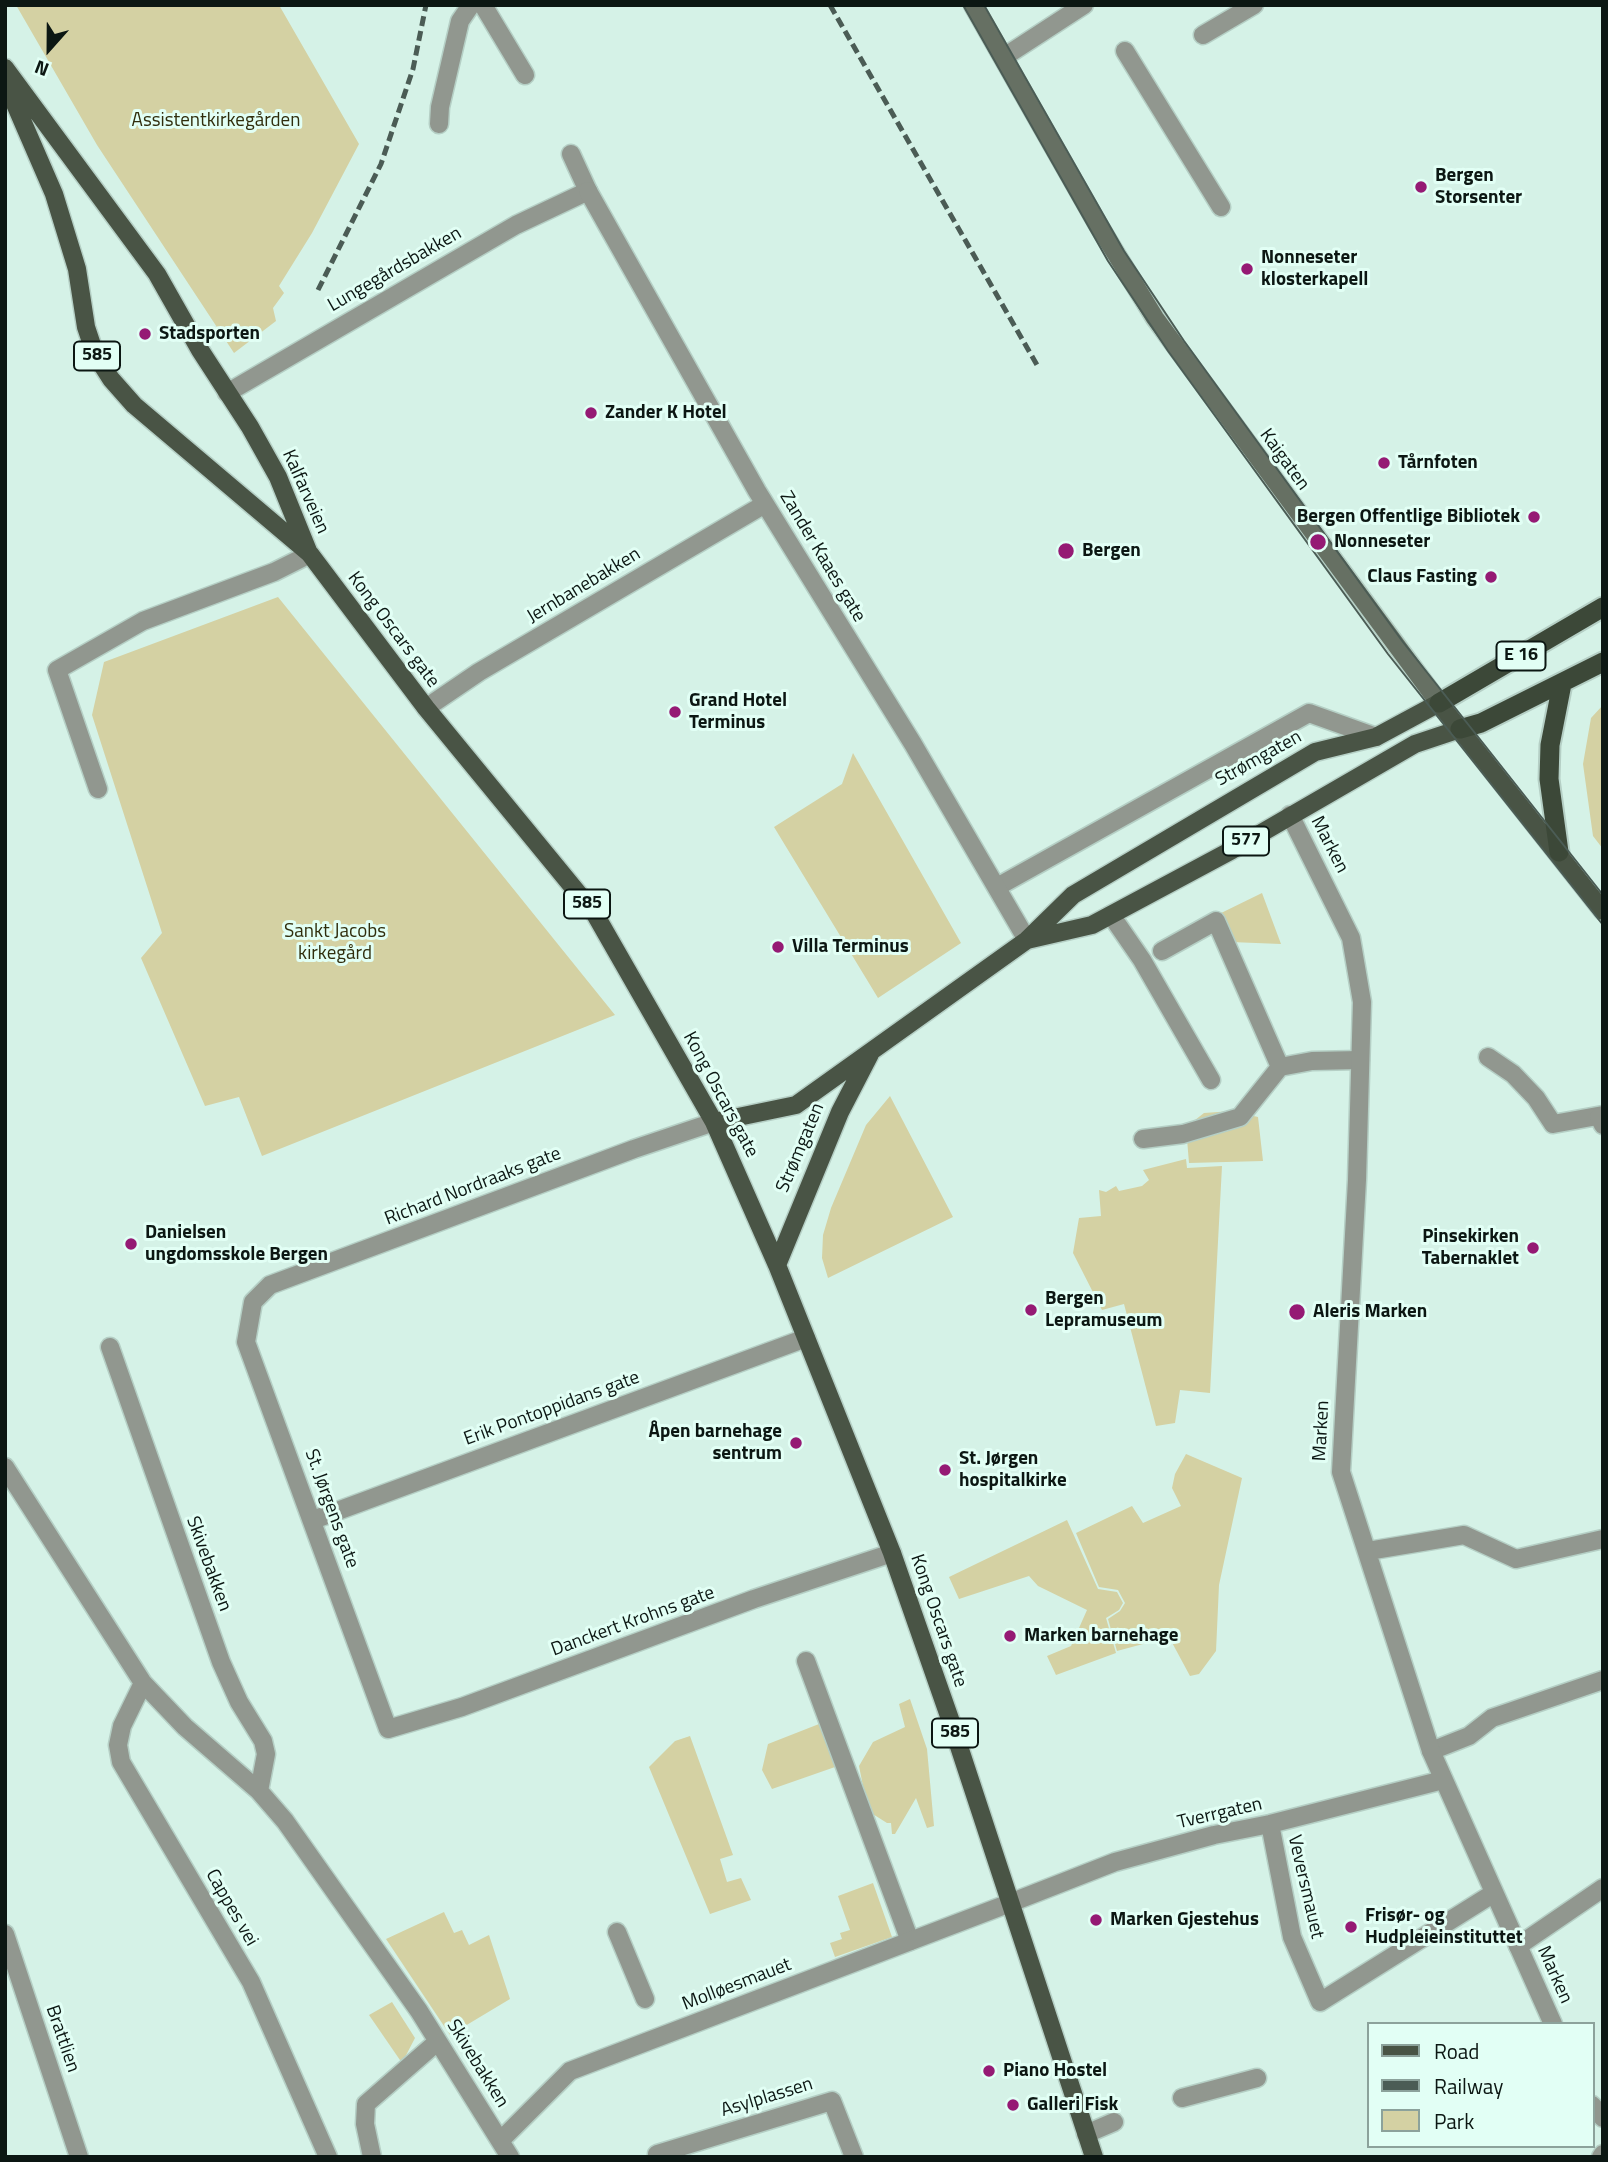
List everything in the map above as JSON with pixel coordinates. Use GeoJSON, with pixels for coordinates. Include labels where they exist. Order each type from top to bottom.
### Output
{"type":"FeatureCollection","features":[{"type":"Feature","properties":{"kind":"highway","name":"Strømgaten"},"geometry":{"type":"LineString","coordinates":[[1439,703],[1603,607]]}},
{"type":"Feature","properties":{"kind":"highway","name":"Strømgaten"},"geometry":{"type":"LineString","coordinates":[[1460,729],[1481,723],[1603,662]]}},
{"type":"Feature","properties":{"kind":"highway","name":"E 16"},"geometry":{"type":"LineString","coordinates":[[1559,852],[1549,779],[1550,745],[1562,684]]}},
{"type":"Feature","properties":{"kind":"main road","name":"Kaigaten"},"geometry":{"type":"LineString","coordinates":[[973,5],[1097,223],[1155,318],[1439,703],[1603,911]]}},
{"type":"Feature","properties":{"kind":"main road","name":"Kalfarveien"},"geometry":{"type":"LineString","coordinates":[[5,68],[42,115],[92,189],[136,243],[278,477],[310,555]]}},
{"type":"Feature","properties":{"kind":"main road","name":"Kalfarveien"},"geometry":{"type":"LineString","coordinates":[[5,81],[54,194],[77,269],[86,327],[95,354],[111,379],[134,405],[310,555]]}},
{"type":"Feature","properties":{"kind":"main road","name":"Kong Oscars gate"},"geometry":{"type":"LineString","coordinates":[[310,555],[426,708],[595,914],[715,1122],[778,1265],[892,1553],[1094,2157]]}},
{"type":"Feature","properties":{"kind":"main road","name":"Strømgaten"},"geometry":{"type":"LineString","coordinates":[[715,1122],[796,1105],[1027,940],[1073,895],[1315,752],[1376,737],[1439,703]]}},
{"type":"Feature","properties":{"kind":"main road","name":"Strømgaten"},"geometry":{"type":"LineString","coordinates":[[1027,940],[1092,925],[1415,744],[1460,729]]}},
{"type":"Feature","properties":{"kind":"main road","name":"Strømgaten"},"geometry":{"type":"LineString","coordinates":[[778,1265],[840,1112],[872,1050]]}},
{"type":"Feature","properties":{"kind":"street"},"geometry":{"type":"LineString","coordinates":[[439,124],[440,107],[460,21],[471,5]]}},
{"type":"Feature","properties":{"kind":"street"},"geometry":{"type":"LineString","coordinates":[[483,5],[525,75]]}},
{"type":"Feature","properties":{"kind":"street"},"geometry":{"type":"LineString","coordinates":[[1004,57],[1084,5]]}},
{"type":"Feature","properties":{"kind":"street"},"geometry":{"type":"LineString","coordinates":[[1203,35],[1254,5]]}},
{"type":"Feature","properties":{"kind":"street"},"geometry":{"type":"LineString","coordinates":[[1125,51],[1221,208]]}},
{"type":"Feature","properties":{"kind":"street","name":"Zander Kaaes gate"},"geometry":{"type":"LineString","coordinates":[[571,155],[765,504],[913,744],[1027,940]]}},
{"type":"Feature","properties":{"kind":"street","name":"Lungegårdsbakken"},"geometry":{"type":"LineString","coordinates":[[227,393],[516,225],[589,191]]}},
{"type":"Feature","properties":{"kind":"street","name":"Jernbanebakken"},"geometry":{"type":"LineString","coordinates":[[426,708],[491,665],[765,504]]}},
{"type":"Feature","properties":{"kind":"street"},"geometry":{"type":"LineString","coordinates":[[98,789],[58,670],[143,621],[274,572],[310,555]]}},
{"type":"Feature","properties":{"kind":"street"},"geometry":{"type":"LineString","coordinates":[[997,887],[1309,713],[1376,737]]}},
{"type":"Feature","properties":{"kind":"street","name":"Marken"},"geometry":{"type":"LineString","coordinates":[[1290,815],[1351,938],[1362,1002],[1357,1180],[1341,1472],[1431,1751],[1552,2022]]}},
{"type":"Feature","properties":{"kind":"street"},"geometry":{"type":"LineString","coordinates":[[1111,915],[1142,960],[1212,1080]]}},
{"type":"Feature","properties":{"kind":"street"},"geometry":{"type":"LineString","coordinates":[[1162,951],[1216,921],[1280,1067]]}},
{"type":"Feature","properties":{"kind":"street"},"geometry":{"type":"LineString","coordinates":[[1488,1058],[1513,1074],[1536,1098],[1553,1124],[1577,1117],[1601,1119]]}},
{"type":"Feature","properties":{"kind":"street"},"geometry":{"type":"LineString","coordinates":[[1143,1139],[1184,1133],[1240,1117],[1280,1067],[1312,1061],[1360,1060]]}},
{"type":"Feature","properties":{"kind":"street","name":"Richard Nordraaks gate"},"geometry":{"type":"LineString","coordinates":[[253,1302],[270,1285],[634,1149],[715,1122]]}},
{"type":"Feature","properties":{"kind":"street","name":"St. Jørgens gate"},"geometry":{"type":"LineString","coordinates":[[253,1302],[246,1342],[388,1729]]}},
{"type":"Feature","properties":{"kind":"street","name":"Erik Pontoppidans gate"},"geometry":{"type":"LineString","coordinates":[[313,1520],[806,1338]]}},
{"type":"Feature","properties":{"kind":"street","name":"Skivebakken"},"geometry":{"type":"LineString","coordinates":[[110,1347],[220,1662],[239,1702],[264,1741],[266,1754],[259,1791]]}},
{"type":"Feature","properties":{"kind":"street","name":"Skivebakken"},"geometry":{"type":"LineString","coordinates":[[5,1467],[143,1683],[185,1727],[259,1791],[285,1821],[340,1897],[510,2157]]}},
{"type":"Feature","properties":{"kind":"street"},"geometry":{"type":"LineString","coordinates":[[1368,1551],[1464,1535],[1516,1559],[1603,1539]]}},
{"type":"Feature","properties":{"kind":"street","name":"Danckert Krohns gate"},"geometry":{"type":"LineString","coordinates":[[388,1729],[462,1707],[754,1600],[862,1566],[892,1553]]}},
{"type":"Feature","properties":{"kind":"street"},"geometry":{"type":"LineString","coordinates":[[806,1661],[910,1941]]}},
{"type":"Feature","properties":{"kind":"street"},"geometry":{"type":"LineString","coordinates":[[1431,1751],[1469,1736],[1492,1718],[1603,1680]]}},
{"type":"Feature","properties":{"kind":"street","name":"Cappes vei"},"geometry":{"type":"LineString","coordinates":[[143,1683],[122,1726],[118,1745],[121,1762],[251,1982],[328,2157]]}},
{"type":"Feature","properties":{"kind":"street","name":"Tverrgaten"},"geometry":{"type":"LineString","coordinates":[[1010,1903],[1115,1862],[1214,1835],[1270,1824],[1443,1780]]}},
{"type":"Feature","properties":{"kind":"street","name":"Veversmauet"},"geometry":{"type":"LineString","coordinates":[[1270,1824],[1292,1937],[1320,2002],[1494,1893]]}},
{"type":"Feature","properties":{"kind":"street"},"geometry":{"type":"LineString","coordinates":[[1518,1945],[1603,1888]]}},
{"type":"Feature","properties":{"kind":"street","name":"Molløesmauet"},"geometry":{"type":"LineString","coordinates":[[501,2140],[570,2071],[659,2031],[1010,1903]]}},
{"type":"Feature","properties":{"kind":"street"},"geometry":{"type":"LineString","coordinates":[[617,1932],[645,1999]]}},
{"type":"Feature","properties":{"kind":"street","name":"Brattlien"},"geometry":{"type":"LineString","coordinates":[[5,1934],[79,2157]]}},
{"type":"Feature","properties":{"kind":"street"},"geometry":{"type":"LineString","coordinates":[[372,2157],[365,2124],[366,2104],[437,2042]]}},
{"type":"Feature","properties":{"kind":"street"},"geometry":{"type":"LineString","coordinates":[[1182,2098],[1257,2078]]}},
{"type":"Feature","properties":{"kind":"street","name":"Asylplassen"},"geometry":{"type":"LineString","coordinates":[[657,2154],[832,2101],[854,2157]]}},
{"type":"Feature","properties":{"kind":"street"},"geometry":{"type":"LineString","coordinates":[[1086,2134],[1114,2122]]}},
{"type":"Feature","properties":{"kind":"green space","name":"Assistentkirkegården"},"geometry":{"type":"Polygon","coordinates":[[[16,5],[279,5],[359,144],[312,233],[279,286],[284,293],[273,308],[276,321],[234,353],[97,145],[16,5]]]}},
{"type":"Feature","properties":{"kind":"green space","name":"Sankt Jacobs kirkegård"},"geometry":{"type":"Polygon","coordinates":[[[278,597],[615,1015],[262,1156],[239,1097],[205,1106],[141,958],[162,933],[92,715],[104,662],[278,597]]]}},
{"type":"Feature","properties":{"kind":"green space"},"geometry":{"type":"Polygon","coordinates":[[[1603,705],[1603,849],[1593,836],[1583,764],[1591,718],[1603,705]]]}},
{"type":"Feature","properties":{"kind":"green space"},"geometry":{"type":"Polygon","coordinates":[[[853,753],[961,943],[878,998],[774,827],[842,784],[853,753]]]}},
{"type":"Feature","properties":{"kind":"green space"},"geometry":{"type":"Polygon","coordinates":[[[1262,893],[1281,944],[1231,942],[1217,915],[1262,893]]]}},
{"type":"Feature","properties":{"kind":"green space"},"geometry":{"type":"Polygon","coordinates":[[[890,1096],[953,1217],[828,1278],[822,1258],[823,1235],[831,1208],[866,1125],[890,1096]]]}},
{"type":"Feature","properties":{"kind":"green space"},"geometry":{"type":"Polygon","coordinates":[[[1232,1111],[1258,1117],[1263,1161],[1189,1163],[1186,1127],[1204,1113],[1232,1111]]]}},
{"type":"Feature","properties":{"kind":"green space"},"geometry":{"type":"Polygon","coordinates":[[[1186,1159],[1187,1168],[1222,1166],[1210,1393],[1180,1390],[1175,1423],[1156,1426],[1124,1304],[1102,1310],[1073,1253],[1079,1218],[1101,1216],[1099,1190],[1106,1192],[1116,1186],[1119,1191],[1142,1186],[1149,1180],[1143,1170],[1186,1159]]]}},
{"type":"Feature","properties":{"kind":"green space"},"geometry":{"type":"Polygon","coordinates":[[[1186,1454],[1242,1478],[1219,1585],[1216,1651],[1199,1674],[1190,1676],[1169,1637],[1117,1651],[1108,1619],[1120,1611],[1125,1603],[1118,1590],[1099,1587],[1076,1533],[1132,1506],[1143,1523],[1181,1506],[1172,1488],[1175,1474],[1186,1454]]]}},
{"type":"Feature","properties":{"kind":"green space"},"geometry":{"type":"Polygon","coordinates":[[[1067,1520],[1098,1589],[1117,1592],[1123,1603],[1119,1610],[1106,1618],[1116,1653],[1056,1675],[1047,1656],[1071,1646],[1087,1610],[1038,1586],[1029,1576],[959,1599],[949,1577],[1067,1520]]]}},
{"type":"Feature","properties":{"kind":"green space"},"geometry":{"type":"Polygon","coordinates":[[[910,1699],[927,1749],[934,1826],[927,1828],[916,1798],[895,1834],[892,1834],[891,1823],[868,1811],[859,1766],[873,1742],[905,1727],[899,1704],[910,1699]]]}},
{"type":"Feature","properties":{"kind":"green space"},"geometry":{"type":"Polygon","coordinates":[[[819,1724],[835,1767],[772,1789],[762,1770],[768,1744],[819,1724]]]}},
{"type":"Feature","properties":{"kind":"green space"},"geometry":{"type":"Polygon","coordinates":[[[690,1736],[733,1855],[720,1859],[727,1882],[741,1878],[751,1900],[710,1914],[649,1767],[675,1741],[690,1736]]]}},
{"type":"Feature","properties":{"kind":"green space"},"geometry":{"type":"Polygon","coordinates":[[[873,1883],[892,1937],[835,1957],[830,1943],[842,1939],[840,1933],[850,1930],[838,1896],[873,1883]]]}},
{"type":"Feature","properties":{"kind":"green space"},"geometry":{"type":"Polygon","coordinates":[[[444,1912],[454,1933],[462,1930],[469,1945],[489,1935],[510,1999],[450,2035],[386,1939],[444,1912]]]}},
{"type":"Feature","properties":{"kind":"green space"},"geometry":{"type":"Polygon","coordinates":[[[392,2002],[415,2038],[402,2063],[369,2015],[392,2002]]]}},
{"type":"Feature","properties":{"kind":"tram line"},"geometry":{"type":"LineString","coordinates":[[963,5],[1108,261],[1168,351],[1388,654],[1603,925]]}},
{"type":"Feature","properties":{"kind":"tram line"},"geometry":{"type":"LineString","coordinates":[[984,5],[1124,251],[1184,341],[1403,642],[1603,895]]}},
{"type":"Feature","properties":{"kind":"railway"},"geometry":{"type":"LineString","coordinates":[[318,290],[381,164],[413,69],[426,5]]}},
{"type":"Feature","properties":{"kind":"railway"},"geometry":{"type":"LineString","coordinates":[[830,5],[1037,365]]}},
{"type":"Feature","properties":{"kind":"place","name":"Bergen Storsenter"},"geometry":{"type":"Point","coordinates":[1421,187]}},
{"type":"Feature","properties":{"kind":"place","name":"Nonneseter klosterkapell"},"geometry":{"type":"Point","coordinates":[1247,269]}},
{"type":"Feature","properties":{"kind":"place","name":"Stadsporten"},"geometry":{"type":"Point","coordinates":[145,334]}},
{"type":"Feature","properties":{"kind":"place","name":"Zander K Hotel"},"geometry":{"type":"Point","coordinates":[591,413]}},
{"type":"Feature","properties":{"kind":"place","name":"Tårnfoten"},"geometry":{"type":"Point","coordinates":[1384,463]}},
{"type":"Feature","properties":{"kind":"place","name":"Bergen Offentlige Bibliotek"},"geometry":{"type":"Point","coordinates":[1534,517]}},
{"type":"Feature","properties":{"kind":"place","name":"Nonneseter"},"geometry":{"type":"Point","coordinates":[1318,542]}},
{"type":"Feature","properties":{"kind":"place","name":"Bergen"},"geometry":{"type":"Point","coordinates":[1066,551]}},
{"type":"Feature","properties":{"kind":"place","name":"Claus Fasting"},"geometry":{"type":"Point","coordinates":[1491,577]}},
{"type":"Feature","properties":{"kind":"place","name":"Grand Hotel Terminus"},"geometry":{"type":"Point","coordinates":[675,712]}},
{"type":"Feature","properties":{"kind":"place","name":"Villa Terminus"},"geometry":{"type":"Point","coordinates":[778,947]}},
{"type":"Feature","properties":{"kind":"place","name":"Danielsen ungdomsskole Bergen"},"geometry":{"type":"Point","coordinates":[131,1244]}},
{"type":"Feature","properties":{"kind":"place","name":"Pinsekirken Tabernaklet"},"geometry":{"type":"Point","coordinates":[1533,1248]}},
{"type":"Feature","properties":{"kind":"place","name":"Bergen Lepramuseum"},"geometry":{"type":"Point","coordinates":[1031,1310]}},
{"type":"Feature","properties":{"kind":"place","name":"Aleris Marken"},"geometry":{"type":"Point","coordinates":[1297,1312]}},
{"type":"Feature","properties":{"kind":"place","name":"Åpen barnehage sentrum"},"geometry":{"type":"Point","coordinates":[796,1443]}},
{"type":"Feature","properties":{"kind":"place","name":"St. Jørgen hospitalkirke"},"geometry":{"type":"Point","coordinates":[945,1470]}},
{"type":"Feature","properties":{"kind":"place","name":"Marken barnehage"},"geometry":{"type":"Point","coordinates":[1010,1636]}},
{"type":"Feature","properties":{"kind":"place","name":"Marken Gjestehus"},"geometry":{"type":"Point","coordinates":[1096,1920]}},
{"type":"Feature","properties":{"kind":"place","name":"Frisør- og Hudpleieinstituttet"},"geometry":{"type":"Point","coordinates":[1351,1927]}},
{"type":"Feature","properties":{"kind":"place","name":"Piano Hostel"},"geometry":{"type":"Point","coordinates":[989,2071]}},
{"type":"Feature","properties":{"kind":"place","name":"Galleri Fisk"},"geometry":{"type":"Point","coordinates":[1013,2105]}}]}
